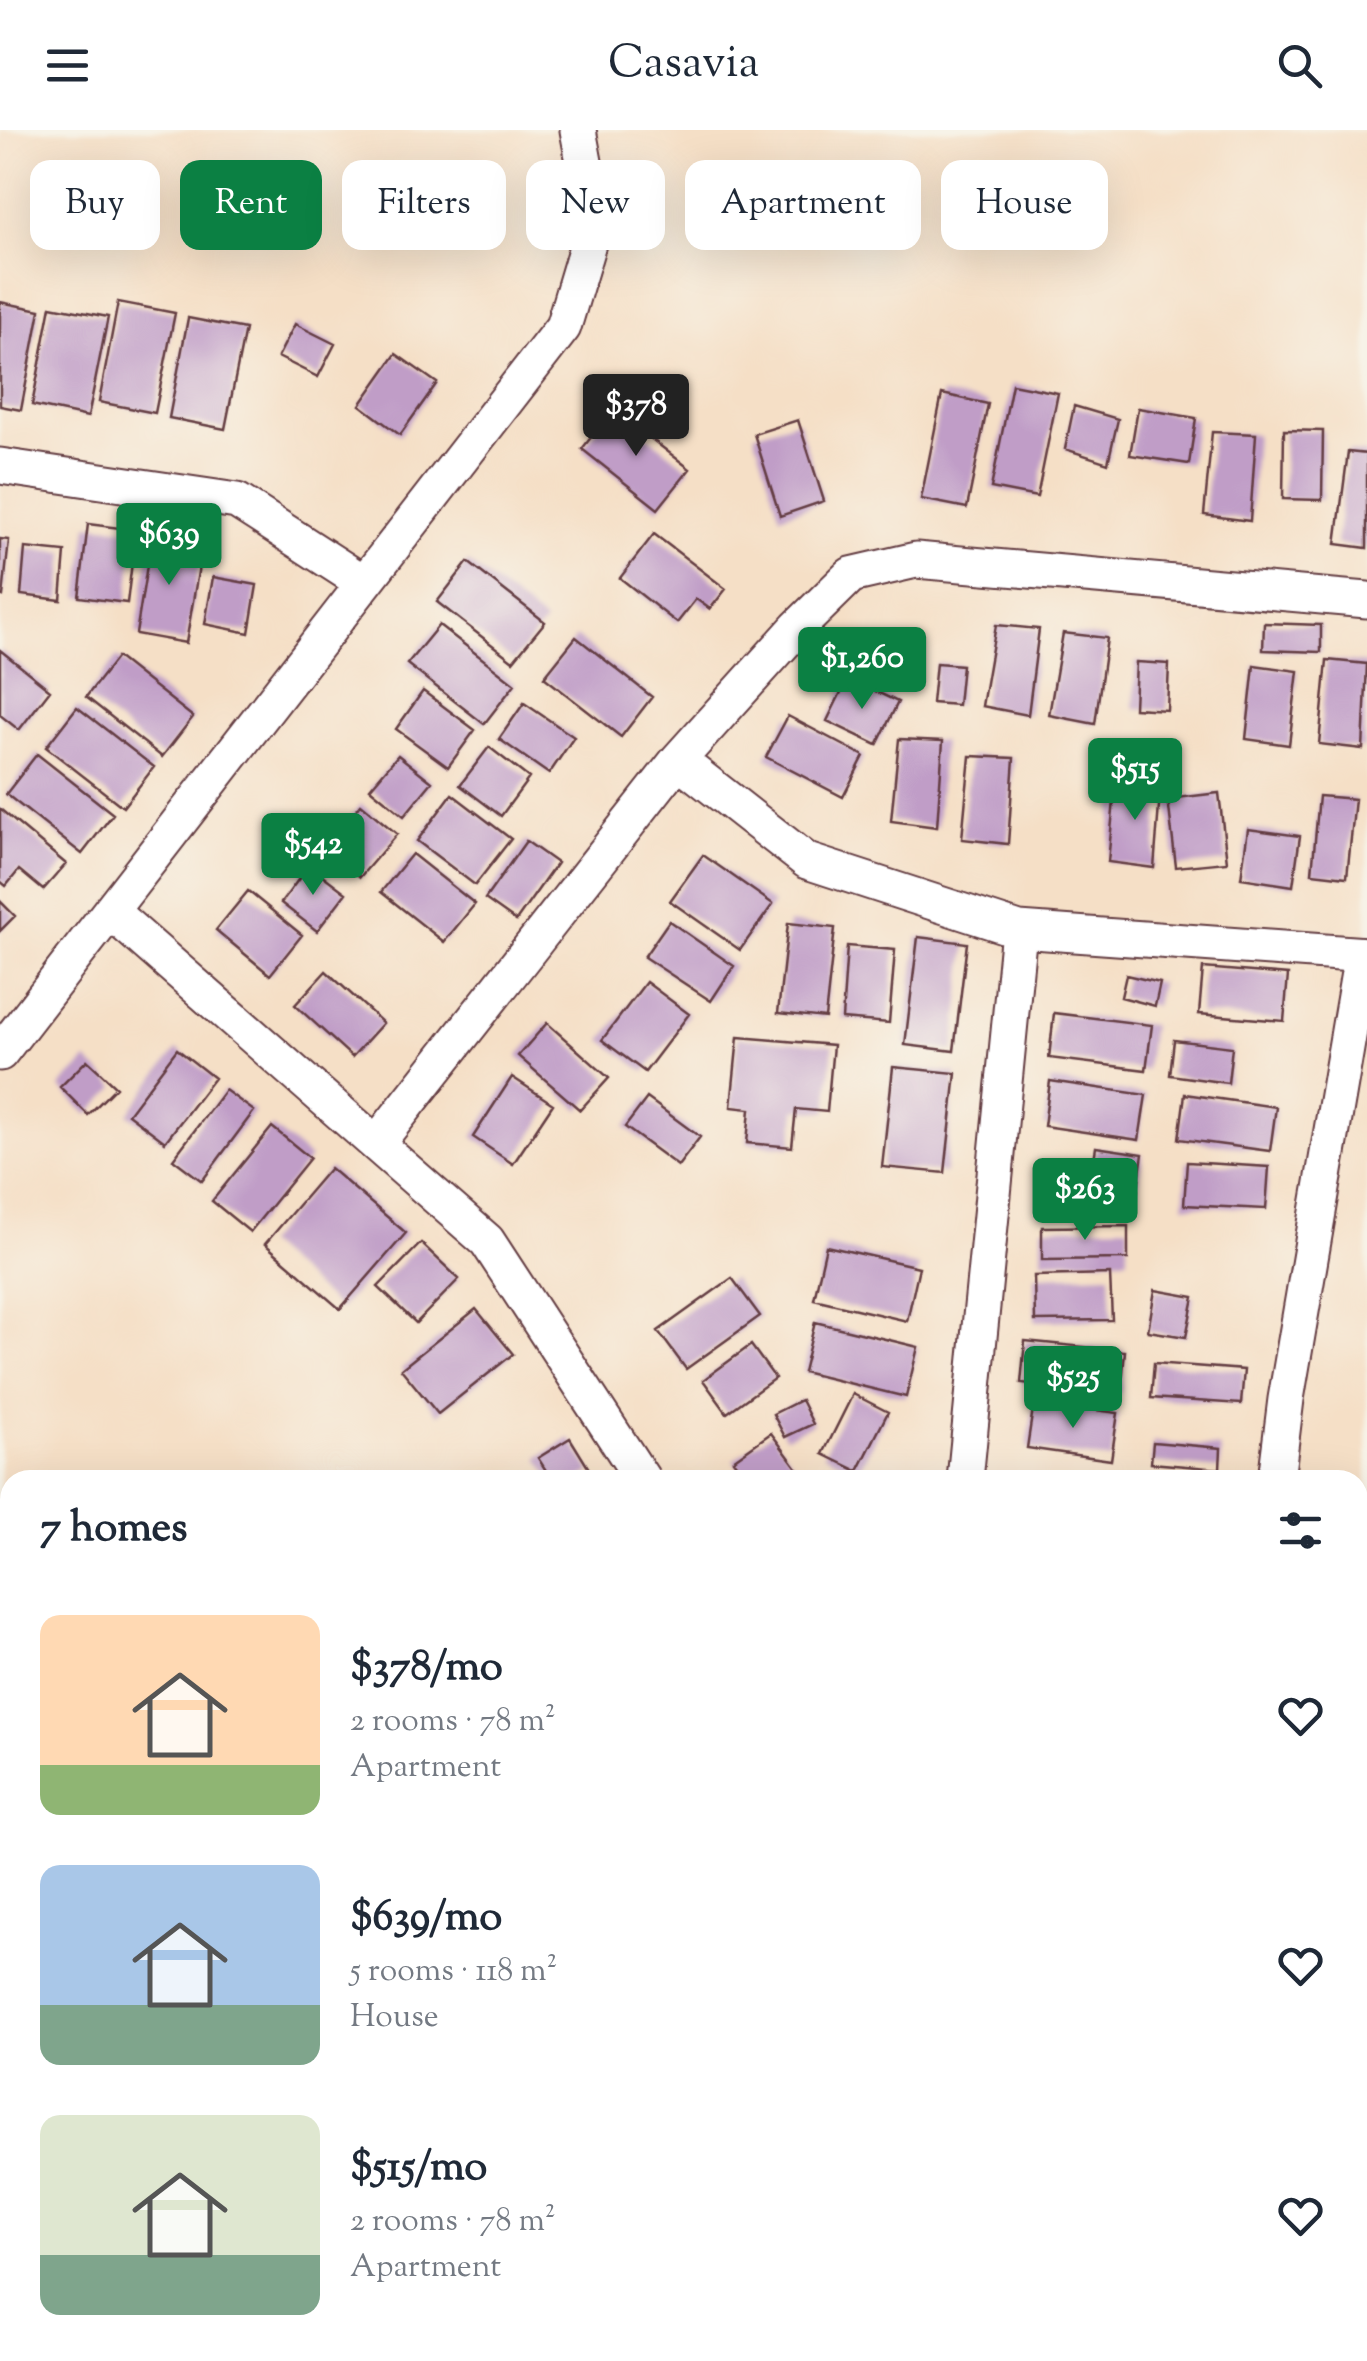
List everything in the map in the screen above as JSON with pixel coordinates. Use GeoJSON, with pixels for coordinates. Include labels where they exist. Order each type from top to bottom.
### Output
{"type":"FeatureCollection","features":[{"type":"Feature","properties":{"kind":"street"},"geometry":{"type":"LineString","coordinates":[[0,1053],[562,327],[595,220],[578,130]]}},
{"type":"Feature","properties":{"kind":"street"},"geometry":{"type":"LineString","coordinates":[[0,466],[237,501],[364,583]]}},
{"type":"Feature","properties":{"kind":"street"},"geometry":{"type":"LineString","coordinates":[[377,1142],[678,760],[797,628],[852,575],[916,560],[1367,600]]}},
{"type":"Feature","properties":{"kind":"street"},"geometry":{"type":"LineString","coordinates":[[678,760],[807,861],[1019,930],[1364,955],[1277,1470]]}},
{"type":"Feature","properties":{"kind":"street"},"geometry":{"type":"LineString","coordinates":[[110,911],[487,1240],[636,1470]]}},
{"type":"Feature","properties":{"kind":"street"},"geometry":{"type":"LineString","coordinates":[[965,1470],[1019,930]]}},
{"type":"Feature","properties":{"kind":"building"},"geometry":{"type":"Polygon","coordinates":[[[0,302],[40,310],[21,410],[0,406],[0,302]]]}},
{"type":"Feature","properties":{"kind":"building"},"geometry":{"type":"Polygon","coordinates":[[[118,302],[175,313],[155,413],[99,402],[118,302]]]}},
{"type":"Feature","properties":{"kind":"building"},"geometry":{"type":"Polygon","coordinates":[[[51,306],[108,317],[88,417],[32,405],[51,306]]]}},
{"type":"Feature","properties":{"kind":"building"},"geometry":{"type":"Polygon","coordinates":[[[188,318],[245,329],[225,429],[169,418],[188,318]]]}},
{"type":"Feature","properties":{"kind":"building"},"geometry":{"type":"Polygon","coordinates":[[[295,324],[335,344],[318,377],[278,357],[295,324]]]}},
{"type":"Feature","properties":{"kind":"building"},"geometry":{"type":"Polygon","coordinates":[[[396,354],[437,383],[400,435],[360,405],[396,354]]]}},
{"type":"Feature","properties":{"kind":"building"},"geometry":{"type":"Polygon","coordinates":[[[1012,384],[1058,393],[1037,497],[991,488],[1012,384]]]}},
{"type":"Feature","properties":{"kind":"building"},"geometry":{"type":"Polygon","coordinates":[[[942,394],[988,404],[967,508],[921,499],[942,394]]]}},
{"type":"Feature","properties":{"kind":"building"},"geometry":{"type":"Polygon","coordinates":[[[1074,406],[1118,419],[1108,463],[1065,449],[1074,406]]]}},
{"type":"Feature","properties":{"kind":"building"},"geometry":{"type":"Polygon","coordinates":[[[1138,408],[1196,418],[1189,464],[1130,455],[1138,408]]]}},
{"type":"Feature","properties":{"kind":"building"},"geometry":{"type":"Polygon","coordinates":[[[613,409],[690,469],[658,509],[582,449],[613,409]]]}},
{"type":"Feature","properties":{"kind":"building"},"geometry":{"type":"Polygon","coordinates":[[[798,420],[824,501],[780,516],[754,434],[798,420]]]}},
{"type":"Feature","properties":{"kind":"building"},"geometry":{"type":"Polygon","coordinates":[[[1284,430],[1323,431],[1322,500],[1283,499],[1284,430]]]}},
{"type":"Feature","properties":{"kind":"building"},"geometry":{"type":"Polygon","coordinates":[[[1212,432],[1256,434],[1250,521],[1204,515],[1212,432]]]}},
{"type":"Feature","properties":{"kind":"building"},"geometry":{"type":"Polygon","coordinates":[[[1348,452],[1367,454],[1367,548],[1336,544],[1348,452]]]}},
{"type":"Feature","properties":{"kind":"building"},"geometry":{"type":"Polygon","coordinates":[[[88,524],[136,530],[127,603],[79,597],[88,524]]]}},
{"type":"Feature","properties":{"kind":"building"},"geometry":{"type":"Polygon","coordinates":[[[152,534],[203,542],[186,643],[136,634],[152,534]]]}},
{"type":"Feature","properties":{"kind":"building"},"geometry":{"type":"Polygon","coordinates":[[[654,534],[726,589],[710,609],[696,599],[677,623],[620,578],[654,534]]]}},
{"type":"Feature","properties":{"kind":"building"},"geometry":{"type":"Polygon","coordinates":[[[0,539],[9,540],[3,596],[0,595],[0,539]]]}},
{"type":"Feature","properties":{"kind":"building"},"geometry":{"type":"Polygon","coordinates":[[[25,548],[65,552],[61,600],[21,595],[25,548]]]}},
{"type":"Feature","properties":{"kind":"building"},"geometry":{"type":"Polygon","coordinates":[[[468,562],[545,622],[513,661],[437,602],[468,562]]]}},
{"type":"Feature","properties":{"kind":"building"},"geometry":{"type":"Polygon","coordinates":[[[213,577],[257,585],[249,633],[205,624],[213,577]]]}},
{"type":"Feature","properties":{"kind":"building"},"geometry":{"type":"Polygon","coordinates":[[[1264,623],[1321,625],[1321,652],[1263,650],[1264,623]]]}},
{"type":"Feature","properties":{"kind":"building"},"geometry":{"type":"Polygon","coordinates":[[[439,625],[515,684],[484,724],[407,664],[439,625]]]}},
{"type":"Feature","properties":{"kind":"building"},"geometry":{"type":"Polygon","coordinates":[[[996,625],[1039,629],[1028,715],[982,706],[996,625]]]}},
{"type":"Feature","properties":{"kind":"building"},"geometry":{"type":"Polygon","coordinates":[[[1063,633],[1107,638],[1095,724],[1049,715],[1063,633]]]}},
{"type":"Feature","properties":{"kind":"building"},"geometry":{"type":"Polygon","coordinates":[[[576,637],[652,697],[621,737],[544,677],[576,637]]]}},
{"type":"Feature","properties":{"kind":"building"},"geometry":{"type":"Polygon","coordinates":[[[0,650],[50,690],[19,730],[0,715],[0,650]]]}},
{"type":"Feature","properties":{"kind":"building"},"geometry":{"type":"Polygon","coordinates":[[[117,657],[193,717],[162,757],[86,697],[117,657]]]}},
{"type":"Feature","properties":{"kind":"building"},"geometry":{"type":"Polygon","coordinates":[[[1327,660],[1367,664],[1363,749],[1319,744],[1327,660]]]}},
{"type":"Feature","properties":{"kind":"building"},"geometry":{"type":"Polygon","coordinates":[[[1136,662],[1169,664],[1167,710],[1134,708],[1136,662]]]}},
{"type":"Feature","properties":{"kind":"building"},"geometry":{"type":"Polygon","coordinates":[[[936,663],[962,665],[958,705],[932,703],[936,663]]]}},
{"type":"Feature","properties":{"kind":"building"},"geometry":{"type":"Polygon","coordinates":[[[1254,665],[1298,671],[1289,745],[1246,739],[1254,665]]]}},
{"type":"Feature","properties":{"kind":"building"},"geometry":{"type":"Polygon","coordinates":[[[848,678],[898,702],[877,745],[827,721],[848,678]]]}},
{"type":"Feature","properties":{"kind":"building"},"geometry":{"type":"Polygon","coordinates":[[[423,691],[475,730],[448,767],[396,729],[423,691]]]}},
{"type":"Feature","properties":{"kind":"building"},"geometry":{"type":"Polygon","coordinates":[[[524,703],[574,737],[549,774],[499,739],[524,703]]]}},
{"type":"Feature","properties":{"kind":"building"},"geometry":{"type":"Polygon","coordinates":[[[77,707],[154,767],[123,807],[46,747],[77,707]]]}},
{"type":"Feature","properties":{"kind":"building"},"geometry":{"type":"Polygon","coordinates":[[[788,716],[864,756],[843,797],[766,757],[788,716]]]}},
{"type":"Feature","properties":{"kind":"building"},"geometry":{"type":"Polygon","coordinates":[[[899,739],[943,741],[937,827],[891,821],[899,739]]]}},
{"type":"Feature","properties":{"kind":"building"},"geometry":{"type":"Polygon","coordinates":[[[489,747],[529,778],[501,816],[460,785],[489,747]]]}},
{"type":"Feature","properties":{"kind":"building"},"geometry":{"type":"Polygon","coordinates":[[[37,754],[113,814],[82,854],[6,794],[37,754]]]}},
{"type":"Feature","properties":{"kind":"building"},"geometry":{"type":"Polygon","coordinates":[[[398,755],[432,782],[404,816],[370,788],[398,755]]]}},
{"type":"Feature","properties":{"kind":"building"},"geometry":{"type":"Polygon","coordinates":[[[970,756],[1014,758],[1008,844],[962,839],[970,756]]]}},
{"type":"Feature","properties":{"kind":"building"},"geometry":{"type":"Polygon","coordinates":[[[1116,780],[1161,781],[1154,868],[1108,862],[1116,780]]]}},
{"type":"Feature","properties":{"kind":"building"},"geometry":{"type":"Polygon","coordinates":[[[1219,793],[1227,862],[1176,867],[1168,799],[1219,793]]]}},
{"type":"Feature","properties":{"kind":"building"},"geometry":{"type":"Polygon","coordinates":[[[452,794],[511,839],[475,885],[417,841],[452,794]]]}},
{"type":"Feature","properties":{"kind":"building"},"geometry":{"type":"Polygon","coordinates":[[[1319,796],[1355,799],[1347,877],[1312,873],[1319,796]]]}},
{"type":"Feature","properties":{"kind":"building"},"geometry":{"type":"Polygon","coordinates":[[[361,804],[397,834],[360,877],[325,847],[361,804]]]}},
{"type":"Feature","properties":{"kind":"building"},"geometry":{"type":"Polygon","coordinates":[[[0,809],[66,864],[43,890],[19,870],[6,886],[0,881],[0,809]]]}},
{"type":"Feature","properties":{"kind":"building"},"geometry":{"type":"Polygon","coordinates":[[[1248,829],[1300,836],[1293,886],[1241,878],[1248,829]]]}},
{"type":"Feature","properties":{"kind":"building"},"geometry":{"type":"Polygon","coordinates":[[[526,841],[557,863],[516,921],[485,899],[526,841]]]}},
{"type":"Feature","properties":{"kind":"building"},"geometry":{"type":"Polygon","coordinates":[[[412,854],[475,904],[444,942],[381,892],[412,854]]]}},
{"type":"Feature","properties":{"kind":"building"},"geometry":{"type":"Polygon","coordinates":[[[703,855],[773,904],[740,950],[670,901],[703,855]]]}},
{"type":"Feature","properties":{"kind":"building"},"geometry":{"type":"Polygon","coordinates":[[[309,865],[346,893],[317,931],[281,903],[309,865]]]}},
{"type":"Feature","properties":{"kind":"building"},"geometry":{"type":"Polygon","coordinates":[[[248,891],[302,935],[270,975],[216,930],[248,891]]]}},
{"type":"Feature","properties":{"kind":"building"},"geometry":{"type":"Polygon","coordinates":[[[0,901],[15,916],[0,931],[0,901]]]}},
{"type":"Feature","properties":{"kind":"building"},"geometry":{"type":"Polygon","coordinates":[[[669,921],[734,966],[711,1001],[644,957],[669,921]]]}},
{"type":"Feature","properties":{"kind":"building"},"geometry":{"type":"Polygon","coordinates":[[[788,923],[835,928],[825,1018],[778,1013],[788,923]]]}},
{"type":"Feature","properties":{"kind":"building"},"geometry":{"type":"Polygon","coordinates":[[[918,937],[967,943],[954,1051],[905,1045],[918,937]]]}},
{"type":"Feature","properties":{"kind":"building"},"geometry":{"type":"Polygon","coordinates":[[[847,946],[895,950],[889,1023],[842,1019],[847,946]]]}},
{"type":"Feature","properties":{"kind":"building"},"geometry":{"type":"Polygon","coordinates":[[[1203,968],[1288,975],[1284,1021],[1199,1014],[1203,968]]]}},
{"type":"Feature","properties":{"kind":"building"},"geometry":{"type":"Polygon","coordinates":[[[326,971],[383,1023],[352,1057],[295,1005],[326,971]]]}},
{"type":"Feature","properties":{"kind":"building"},"geometry":{"type":"Polygon","coordinates":[[[1126,975],[1160,983],[1155,1006],[1121,997],[1126,975]]]}},
{"type":"Feature","properties":{"kind":"building"},"geometry":{"type":"Polygon","coordinates":[[[646,982],[689,1014],[645,1072],[602,1040],[646,982]]]}},
{"type":"Feature","properties":{"kind":"building"},"geometry":{"type":"Polygon","coordinates":[[[1054,1013],[1152,1025],[1146,1070],[1049,1058],[1054,1013]]]}},
{"type":"Feature","properties":{"kind":"building"},"geometry":{"type":"Polygon","coordinates":[[[547,1023],[609,1078],[580,1110],[518,1056],[547,1023]]]}},
{"type":"Feature","properties":{"kind":"building"},"geometry":{"type":"Polygon","coordinates":[[[738,1037],[833,1045],[827,1112],[796,1109],[792,1147],[747,1143],[750,1109],[731,1107],[738,1037]]]}},
{"type":"Feature","properties":{"kind":"building"},"geometry":{"type":"Polygon","coordinates":[[[1174,1040],[1232,1047],[1228,1083],[1170,1075],[1174,1040]]]}},
{"type":"Feature","properties":{"kind":"building"},"geometry":{"type":"Polygon","coordinates":[[[177,1049],[214,1078],[165,1142],[128,1114],[177,1049]]]}},
{"type":"Feature","properties":{"kind":"building"},"geometry":{"type":"Polygon","coordinates":[[[87,1060],[116,1087],[88,1115],[60,1087],[87,1060]]]}},
{"type":"Feature","properties":{"kind":"building"},"geometry":{"type":"Polygon","coordinates":[[[893,1067],[956,1073],[945,1173],[882,1167],[893,1067]]]}},
{"type":"Feature","properties":{"kind":"building"},"geometry":{"type":"Polygon","coordinates":[[[512,1077],[553,1104],[513,1164],[473,1137],[512,1077]]]}},
{"type":"Feature","properties":{"kind":"building"},"geometry":{"type":"Polygon","coordinates":[[[1050,1081],[1146,1095],[1139,1140],[1044,1126],[1050,1081]]]}},
{"type":"Feature","properties":{"kind":"building"},"geometry":{"type":"Polygon","coordinates":[[[225,1090],[254,1111],[202,1181],[173,1159],[225,1090]]]}},
{"type":"Feature","properties":{"kind":"building"},"geometry":{"type":"Polygon","coordinates":[[[1185,1094],[1276,1107],[1270,1151],[1179,1139],[1185,1094]]]}},
{"type":"Feature","properties":{"kind":"building"},"geometry":{"type":"Polygon","coordinates":[[[647,1098],[700,1137],[678,1166],[625,1127],[647,1098]]]}},
{"type":"Feature","properties":{"kind":"building"},"geometry":{"type":"Polygon","coordinates":[[[272,1127],[310,1158],[250,1232],[212,1201],[272,1127]]]}},
{"type":"Feature","properties":{"kind":"building"},"geometry":{"type":"Polygon","coordinates":[[[1096,1147],[1143,1154],[1136,1198],[1089,1191],[1096,1147]]]}},
{"type":"Feature","properties":{"kind":"building"},"geometry":{"type":"Polygon","coordinates":[[[1187,1162],[1269,1167],[1266,1209],[1184,1205],[1187,1162]]]}},
{"type":"Feature","properties":{"kind":"building"},"geometry":{"type":"Polygon","coordinates":[[[330,1168],[406,1233],[340,1309],[265,1244],[330,1168]]]}},
{"type":"Feature","properties":{"kind":"building"},"geometry":{"type":"Polygon","coordinates":[[[1128,1226],[1128,1259],[1042,1260],[1042,1227],[1128,1226]]]}},
{"type":"Feature","properties":{"kind":"building"},"geometry":{"type":"Polygon","coordinates":[[[421,1243],[459,1279],[416,1323],[378,1287],[421,1243]]]}},
{"type":"Feature","properties":{"kind":"building"},"geometry":{"type":"Polygon","coordinates":[[[826,1246],[919,1267],[907,1321],[814,1299],[826,1246]]]}},
{"type":"Feature","properties":{"kind":"building"},"geometry":{"type":"Polygon","coordinates":[[[1110,1274],[1112,1320],[1035,1321],[1034,1276],[1110,1274]]]}},
{"type":"Feature","properties":{"kind":"building"},"geometry":{"type":"Polygon","coordinates":[[[732,1278],[760,1316],[686,1369],[658,1331],[732,1278]]]}},
{"type":"Feature","properties":{"kind":"building"},"geometry":{"type":"Polygon","coordinates":[[[1155,1290],[1194,1297],[1186,1337],[1148,1331],[1155,1290]]]}},
{"type":"Feature","properties":{"kind":"building"},"geometry":{"type":"Polygon","coordinates":[[[476,1309],[513,1354],[438,1414],[401,1369],[476,1309]]]}},
{"type":"Feature","properties":{"kind":"building"},"geometry":{"type":"Polygon","coordinates":[[[815,1322],[918,1347],[906,1397],[803,1372],[815,1322]]]}},
{"type":"Feature","properties":{"kind":"building"},"geometry":{"type":"Polygon","coordinates":[[[1025,1341],[1125,1351],[1121,1393],[1021,1383],[1025,1341]]]}},
{"type":"Feature","properties":{"kind":"building"},"geometry":{"type":"Polygon","coordinates":[[[751,1345],[775,1378],[727,1413],[703,1380],[751,1345]]]}},
{"type":"Feature","properties":{"kind":"building"},"geometry":{"type":"Polygon","coordinates":[[[1154,1363],[1244,1370],[1241,1404],[1151,1398],[1154,1363]]]}},
{"type":"Feature","properties":{"kind":"building"},"geometry":{"type":"Polygon","coordinates":[[[853,1394],[888,1412],[859,1470],[823,1454],[853,1394]]]}},
{"type":"Feature","properties":{"kind":"building"},"geometry":{"type":"Polygon","coordinates":[[[801,1400],[813,1424],[785,1437],[773,1414],[801,1400]]]}},
{"type":"Feature","properties":{"kind":"building"},"geometry":{"type":"Polygon","coordinates":[[[1034,1402],[1118,1413],[1111,1460],[1027,1448],[1034,1402]]]}},
{"type":"Feature","properties":{"kind":"building"},"geometry":{"type":"Polygon","coordinates":[[[771,1433],[799,1470],[740,1470],[733,1460],[771,1433]]]}},
{"type":"Feature","properties":{"kind":"building"},"geometry":{"type":"Polygon","coordinates":[[[570,1438],[590,1470],[546,1470],[538,1458],[570,1438]]]}},
{"type":"Feature","properties":{"kind":"building"},"geometry":{"type":"Polygon","coordinates":[[[1153,1442],[1221,1448],[1220,1469],[1151,1463],[1153,1442]]]}}]}
